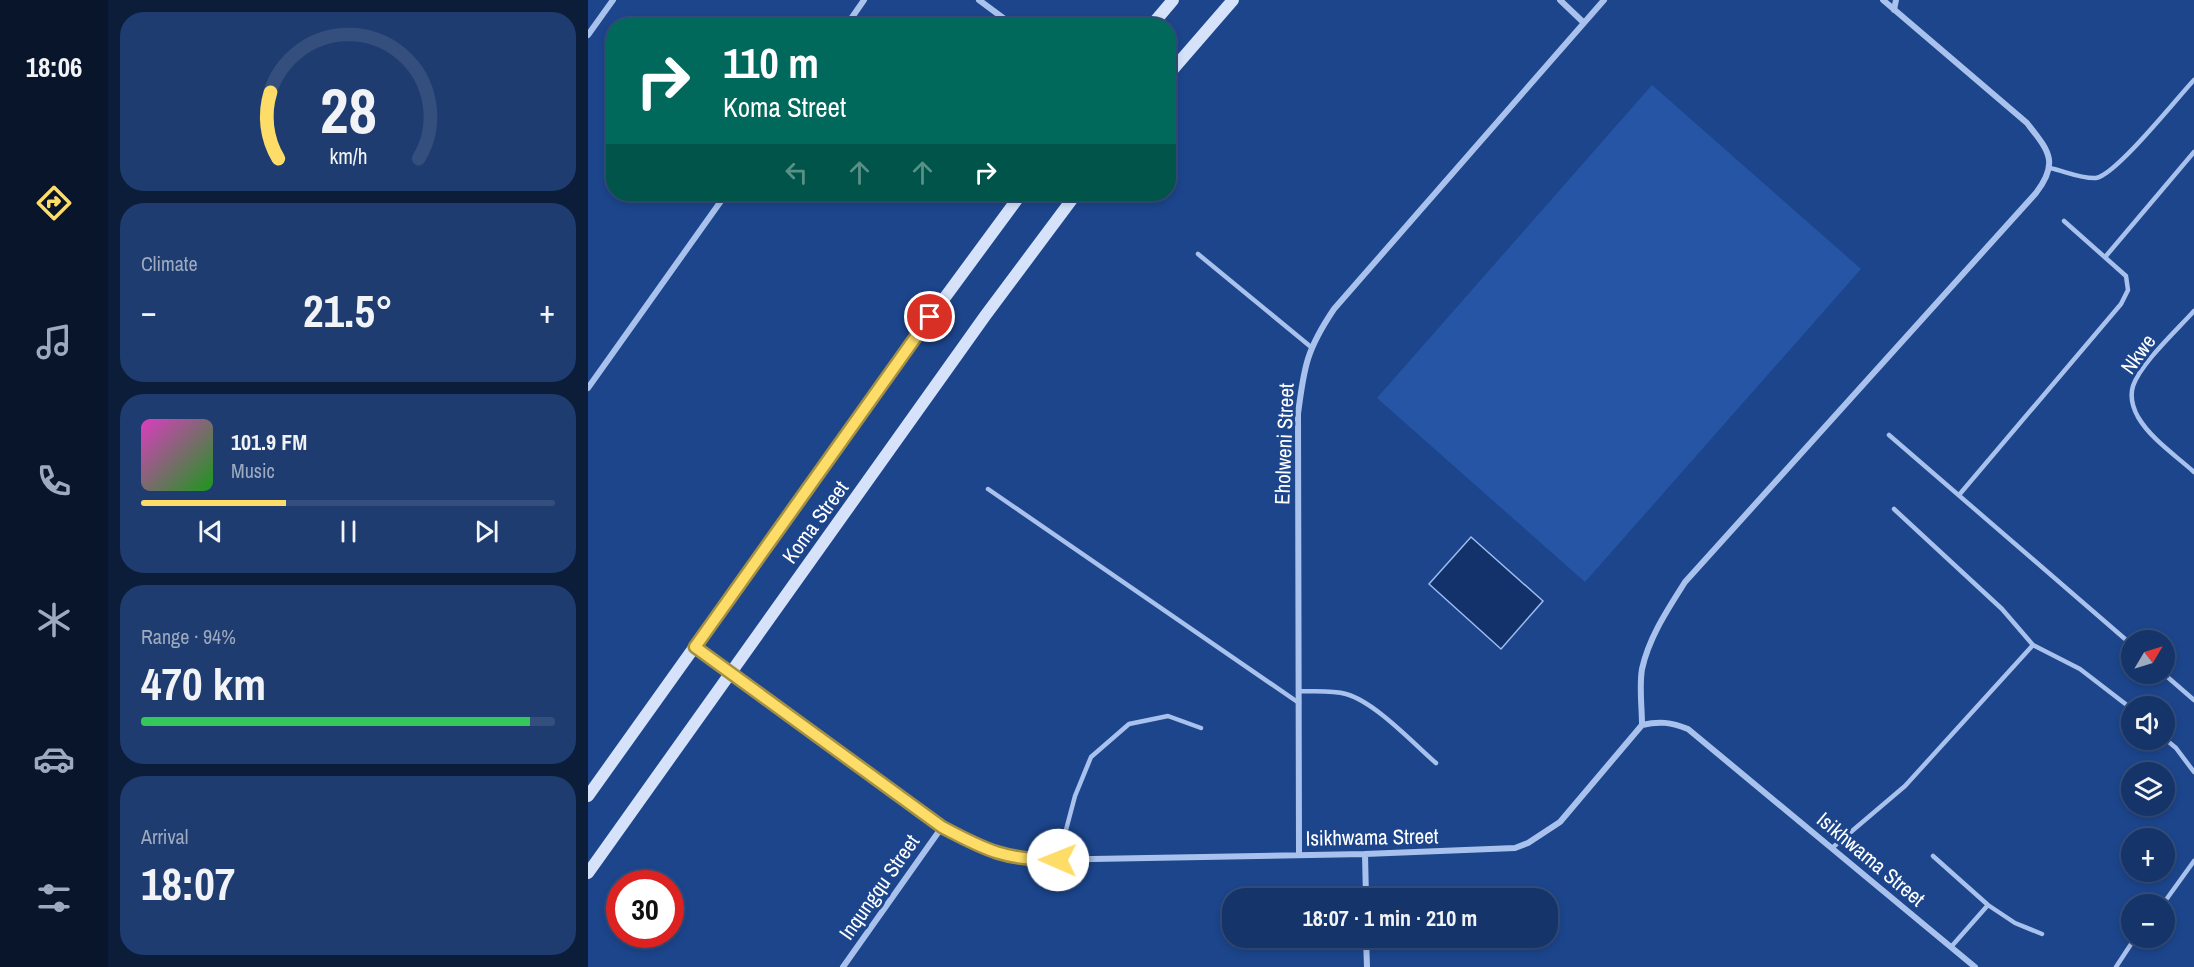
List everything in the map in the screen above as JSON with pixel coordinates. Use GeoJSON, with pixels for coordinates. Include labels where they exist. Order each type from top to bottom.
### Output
{"type":"FeatureCollection","features":[{"type":"Feature","properties":{"kind":"main road"},"geometry":{"type":"LineString","coordinates":[[1158,18],[1173,0]]}},
{"type":"Feature","properties":{"kind":"main road"},"geometry":{"type":"LineString","coordinates":[[1176,66],[1233,0]]}},
{"type":"Feature","properties":{"kind":"main road","name":"Koma Street"},"geometry":{"type":"LineString","coordinates":[[588,796],[910,344],[1016,201]]}},
{"type":"Feature","properties":{"kind":"main road","name":"Koma Street"},"geometry":{"type":"LineString","coordinates":[[588,873],[985,316],[1071,201]]}},
{"type":"Feature","properties":{"kind":"street"},"geometry":{"type":"LineString","coordinates":[[588,35],[613,0]]}},
{"type":"Feature","properties":{"kind":"street"},"geometry":{"type":"LineString","coordinates":[[852,18],[864,0]]}},
{"type":"Feature","properties":{"kind":"street"},"geometry":{"type":"LineString","coordinates":[[979,0],[1003,18]]}},
{"type":"Feature","properties":{"kind":"street"},"geometry":{"type":"LineString","coordinates":[[1560,0],[1583,22]]}},
{"type":"Feature","properties":{"kind":"street","name":"Eholweni Street"},"geometry":{"type":"LineString","coordinates":[[1299,855],[1298,414],[1304,369],[1311,347],[1334,309],[1604,0]]}},
{"type":"Feature","properties":{"kind":"street"},"geometry":{"type":"LineString","coordinates":[[1642,725],[1642,672],[1647,653],[1664,616],[1685,582],[2028,202],[2044,182],[2050,168],[2049,157],[2042,142],[2027,123],[1883,0]]}},
{"type":"Feature","properties":{"kind":"street"},"geometry":{"type":"LineString","coordinates":[[1894,10],[1896,0]]}},
{"type":"Feature","properties":{"kind":"street"},"geometry":{"type":"LineString","coordinates":[[588,388],[721,201]]}},
{"type":"Feature","properties":{"kind":"street","name":"Isikhwama Street"},"geometry":{"type":"LineString","coordinates":[[695,647],[942,827],[981,848],[1007,857],[1037,860],[1365,854],[1515,848],[1528,843],[1560,822],[1642,725],[1657,721],[1674,723],[1688,729],[1976,967]]}},
{"type":"Feature","properties":{"kind":"street","name":"Inqungqu Street"},"geometry":{"type":"LineString","coordinates":[[843,967],[942,827]]}},
{"type":"Feature","properties":{"kind":"street"},"geometry":{"type":"LineString","coordinates":[[1365,854],[1366,888]]}},
{"type":"Feature","properties":{"kind":"street"},"geometry":{"type":"LineString","coordinates":[[1366,948],[1367,967]]}},
{"type":"Feature","properties":{"kind":"lane"},"geometry":{"type":"LineString","coordinates":[[2050,168],[2088,178],[2098,178],[2109,172],[2194,80]]}},
{"type":"Feature","properties":{"kind":"lane"},"geometry":{"type":"LineString","coordinates":[[2106,256],[2194,152]]}},
{"type":"Feature","properties":{"kind":"lane"},"geometry":{"type":"LineString","coordinates":[[1959,495],[2121,304],[2128,290],[2127,276],[2064,220]]}},
{"type":"Feature","properties":{"kind":"lane"},"geometry":{"type":"LineString","coordinates":[[1198,254],[1311,347]]}},
{"type":"Feature","properties":{"kind":"lane","name":"Nkwe"},"geometry":{"type":"LineString","coordinates":[[2194,311],[2142,369],[2133,386],[2132,397],[2133,406],[2145,426],[2194,472]]}},
{"type":"Feature","properties":{"kind":"lane"},"geometry":{"type":"LineString","coordinates":[[1889,435],[2121,635]]}},
{"type":"Feature","properties":{"kind":"lane"},"geometry":{"type":"LineString","coordinates":[[988,489],[1299,703]]}},
{"type":"Feature","properties":{"kind":"lane"},"geometry":{"type":"LineString","coordinates":[[1894,509],[2002,609],[2034,645],[2080,669],[2121,701]]}},
{"type":"Feature","properties":{"kind":"lane"},"geometry":{"type":"LineString","coordinates":[[1832,848],[1905,786],[2034,645]]}},
{"type":"Feature","properties":{"kind":"lane"},"geometry":{"type":"LineString","coordinates":[[2175,683],[2194,699]]}},
{"type":"Feature","properties":{"kind":"lane"},"geometry":{"type":"LineString","coordinates":[[1299,691],[1345,693],[1360,699],[1436,763]]}},
{"type":"Feature","properties":{"kind":"lane"},"geometry":{"type":"LineString","coordinates":[[1058,860],[1075,796],[1091,757],[1129,724],[1168,716],[1201,728]]}},
{"type":"Feature","properties":{"kind":"lane"},"geometry":{"type":"LineString","coordinates":[[2175,747],[2194,772]]}},
{"type":"Feature","properties":{"kind":"lane"},"geometry":{"type":"LineString","coordinates":[[1933,856],[1988,905],[2015,923],[2042,934]]}},
{"type":"Feature","properties":{"kind":"lane"},"geometry":{"type":"LineString","coordinates":[[2170,894],[2194,861]]}},
{"type":"Feature","properties":{"kind":"lane"},"geometry":{"type":"LineString","coordinates":[[1951,947],[1988,905]]}},
{"type":"Feature","properties":{"kind":"lane"},"geometry":{"type":"LineString","coordinates":[[2116,967],[2128,948]]}},
{"type":"Feature","properties":{"kind":"shaded area"},"geometry":{"type":"Polygon","coordinates":[[[1652,85],[1861,269],[1585,582],[1377,398],[1652,85]]]}},
{"type":"Feature","properties":{"kind":"shaded area"},"geometry":{"type":"Polygon","coordinates":[[[1471,537],[1543,601],[1501,649],[1429,584],[1471,537]]]}},
{"type":"Feature","properties":{"kind":"route"},"geometry":{"type":"LineString","coordinates":[[930,317],[695,647],[942,827],[981,848],[1007,857],[1058,860]]}}]}
